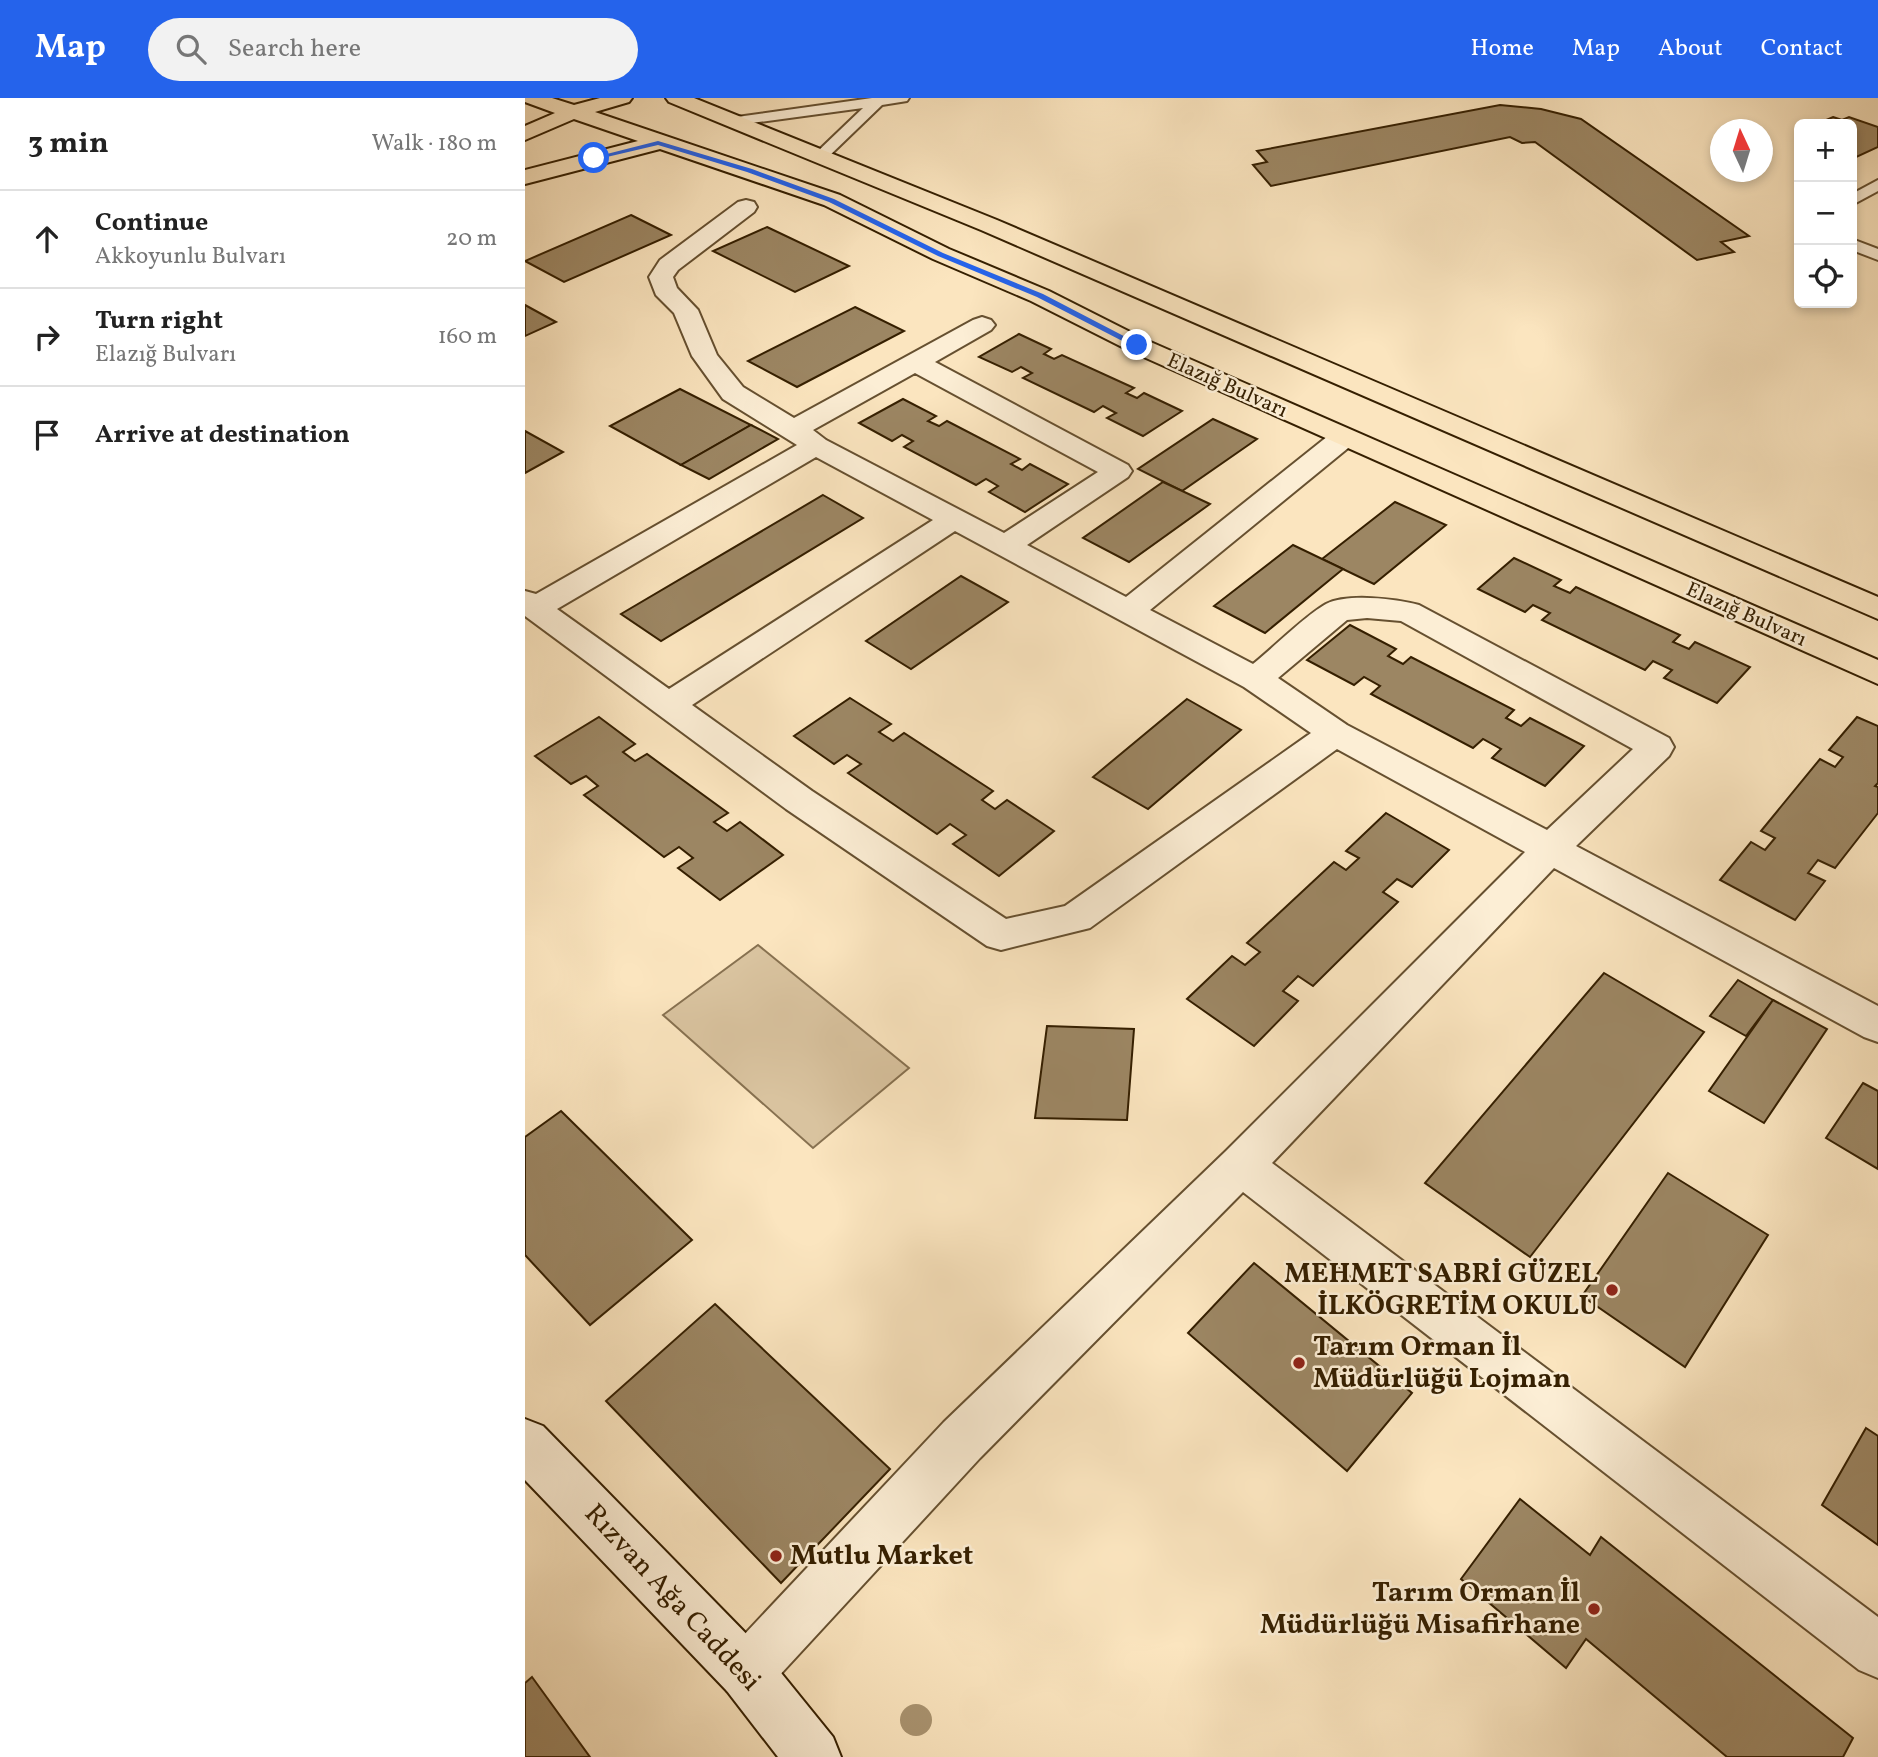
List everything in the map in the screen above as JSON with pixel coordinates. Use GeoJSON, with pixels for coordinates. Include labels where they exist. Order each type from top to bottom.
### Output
{"type":"FeatureCollection","features":[{"type":"Feature","properties":{"kind":"main road","name":"Elazığ Bulvarı"},"geometry":{"type":"LineString","coordinates":[[533,98],[658,143],[750,170],[832,200],[941,254],[1040,296],[1137,345],[1878,673]]}},
{"type":"Feature","properties":{"kind":"main road"},"geometry":{"type":"LineString","coordinates":[[525,134],[571,113],[622,98]]}},
{"type":"Feature","properties":{"kind":"main road"},"geometry":{"type":"LineString","coordinates":[[676,98],[822,155],[1878,609]]}},
{"type":"Feature","properties":{"kind":"main road"},"geometry":{"type":"LineString","coordinates":[[525,177],[737,121]]}},
{"type":"Feature","properties":{"kind":"street"},"geometry":{"type":"LineString","coordinates":[[746,208],[669,265],[660,277],[665,290],[685,310],[705,356],[733,393],[805,437],[954,519],[1256,679],[1335,733],[1877,1022]]}},
{"type":"Feature","properties":{"kind":"street"},"geometry":{"type":"LineString","coordinates":[[982,325],[915,362],[534,615],[670,704],[799,800],[1001,935],[1076,919],[1335,733]]}},
{"type":"Feature","properties":{"kind":"street"},"geometry":{"type":"LineString","coordinates":[[915,362],[1118,471],[1005,546]]}},
{"type":"Feature","properties":{"kind":"street"},"geometry":{"type":"LineString","coordinates":[[1128,611],[1343,438]]}},
{"type":"Feature","properties":{"kind":"street"},"geometry":{"type":"LineString","coordinates":[[670,704],[954,519]]}},
{"type":"Feature","properties":{"kind":"street"},"geometry":{"type":"LineString","coordinates":[[746,1672],[961,1440],[1241,1165],[1550,849],[1657,747],[1408,612],[1367,608],[1338,611],[1256,679]]}},
{"type":"Feature","properties":{"kind":"street"},"geometry":{"type":"LineString","coordinates":[[1241,1165],[1878,1651]]}},
{"type":"Feature","properties":{"kind":"street","name":"Rızvan Ağa Caddesi"},"geometry":{"type":"LineString","coordinates":[[525,1444],[746,1672],[813,1757]]}},
{"type":"Feature","properties":{"kind":"lane"},"geometry":{"type":"LineString","coordinates":[[737,121],[902,98]]}},
{"type":"Feature","properties":{"kind":"lane"},"geometry":{"type":"LineString","coordinates":[[822,155],[877,102]]}},
{"type":"Feature","properties":{"kind":"lane"},"geometry":{"type":"LineString","coordinates":[[1857,197],[1878,185]]}},
{"type":"Feature","properties":{"kind":"lane"},"geometry":{"type":"LineString","coordinates":[[1854,245],[1878,255]]}},
{"type":"Feature","properties":{"kind":"shaded area"},"geometry":{"type":"Polygon","coordinates":[[[758,945],[909,1068],[813,1148],[663,1015],[758,945]]]}},
{"type":"Feature","properties":{"kind":"building"},"geometry":{"type":"Polygon","coordinates":[[[1500,105],[1541,109],[1581,119],[1749,236],[1721,242],[1734,252],[1697,260],[1535,142],[1522,143],[1510,137],[1271,186],[1253,165],[1267,162],[1257,151],[1500,105]]]}},
{"type":"Feature","properties":{"kind":"building"},"geometry":{"type":"Polygon","coordinates":[[[1857,120],[1878,127],[1878,147],[1857,157],[1857,120]]]}},
{"type":"Feature","properties":{"kind":"building"},"geometry":{"type":"Polygon","coordinates":[[[631,215],[671,235],[564,282],[525,261],[631,215]]]}},
{"type":"Feature","properties":{"kind":"building"},"geometry":{"type":"Polygon","coordinates":[[[767,227],[849,266],[795,292],[713,251],[767,227]]]}},
{"type":"Feature","properties":{"kind":"building"},"geometry":{"type":"Polygon","coordinates":[[[525,305],[556,322],[525,336],[525,305]]]}},
{"type":"Feature","properties":{"kind":"building"},"geometry":{"type":"Polygon","coordinates":[[[855,307],[904,331],[797,387],[748,361],[855,307]]]}},
{"type":"Feature","properties":{"kind":"building"},"geometry":{"type":"Polygon","coordinates":[[[1019,334],[1051,349],[1044,354],[1054,359],[1062,355],[1134,388],[1126,393],[1137,398],[1144,393],[1182,411],[1143,436],[1107,418],[1116,413],[1103,406],[1094,412],[1023,378],[1032,373],[1021,367],[1012,372],[979,357],[1019,334]]]}},
{"type":"Feature","properties":{"kind":"building"},"geometry":{"type":"Polygon","coordinates":[[[680,389],[751,425],[681,465],[610,426],[680,389]]]}},
{"type":"Feature","properties":{"kind":"building"},"geometry":{"type":"Polygon","coordinates":[[[903,399],[936,416],[928,421],[939,426],[947,421],[1020,459],[1011,464],[1022,470],[1030,464],[1068,484],[1025,512],[989,492],[998,486],[986,479],[976,485],[904,447],[913,441],[902,435],[892,441],[859,423],[903,399]]]}},
{"type":"Feature","properties":{"kind":"building"},"geometry":{"type":"Polygon","coordinates":[[[1213,419],[1257,439],[1182,491],[1138,469],[1213,419]]]}},
{"type":"Feature","properties":{"kind":"building"},"geometry":{"type":"Polygon","coordinates":[[[751,425],[778,439],[709,479],[681,465],[751,425]]]}},
{"type":"Feature","properties":{"kind":"building"},"geometry":{"type":"Polygon","coordinates":[[[525,431],[563,452],[525,473],[525,431]]]}},
{"type":"Feature","properties":{"kind":"building"},"geometry":{"type":"Polygon","coordinates":[[[1163,482],[1210,504],[1129,562],[1083,538],[1163,482]]]}},
{"type":"Feature","properties":{"kind":"building"},"geometry":{"type":"Polygon","coordinates":[[[823,495],[863,518],[661,641],[621,614],[823,495]]]}},
{"type":"Feature","properties":{"kind":"building"},"geometry":{"type":"Polygon","coordinates":[[[1395,502],[1446,525],[1374,584],[1322,559],[1395,502]]]}},
{"type":"Feature","properties":{"kind":"building"},"geometry":{"type":"Polygon","coordinates":[[[1293,545],[1343,569],[1265,633],[1214,606],[1293,545]]]}},
{"type":"Feature","properties":{"kind":"building"},"geometry":{"type":"Polygon","coordinates":[[[1514,558],[1561,580],[1554,586],[1570,593],[1576,587],[1680,635],[1673,642],[1689,649],[1695,642],[1750,667],[1717,703],[1664,678],[1672,670],[1653,661],[1645,670],[1542,620],[1550,613],[1533,605],[1525,612],[1478,589],[1514,558]]]}},
{"type":"Feature","properties":{"kind":"building"},"geometry":{"type":"Polygon","coordinates":[[[961,576],[1008,602],[911,669],[866,641],[961,576]]]}},
{"type":"Feature","properties":{"kind":"building"},"geometry":{"type":"Polygon","coordinates":[[[1350,625],[1396,649],[1388,656],[1403,664],[1411,657],[1514,710],[1506,718],[1521,726],[1530,718],[1584,746],[1545,786],[1492,758],[1501,749],[1483,739],[1473,748],[1371,694],[1380,686],[1364,677],[1354,685],[1307,660],[1350,625]]]}},
{"type":"Feature","properties":{"kind":"building"},"geometry":{"type":"Polygon","coordinates":[[[850,698],[891,724],[879,732],[893,741],[904,733],[993,791],[982,800],[995,809],[1007,800],[1054,831],[999,876],[953,844],[966,835],[950,824],[937,834],[848,773],[861,764],[847,755],[834,764],[794,736],[850,698]]]}},
{"type":"Feature","properties":{"kind":"building"},"geometry":{"type":"Polygon","coordinates":[[[1187,699],[1241,730],[1148,809],[1093,777],[1187,699]]]}},
{"type":"Feature","properties":{"kind":"building"},"geometry":{"type":"Polygon","coordinates":[[[599,717],[635,744],[623,752],[635,761],[647,754],[728,813],[714,822],[727,831],[740,822],[783,855],[720,900],[678,868],[693,858],[679,847],[664,857],[584,795],[598,786],[586,776],[571,784],[535,756],[599,717]]]}},
{"type":"Feature","properties":{"kind":"building"},"geometry":{"type":"Polygon","coordinates":[[[1857,717],[1878,726],[1878,783],[1875,786],[1878,787],[1878,813],[1835,868],[1818,860],[1808,873],[1825,881],[1795,920],[1720,880],[1751,842],[1765,850],[1775,838],[1761,831],[1820,759],[1835,767],[1843,757],[1829,750],[1857,717]]]}},
{"type":"Feature","properties":{"kind":"building"},"geometry":{"type":"Polygon","coordinates":[[[1386,813],[1449,850],[1412,887],[1397,879],[1383,892],[1398,902],[1313,986],[1298,976],[1283,991],[1298,1001],[1254,1046],[1187,999],[1232,956],[1245,965],[1260,952],[1247,943],[1334,862],[1346,870],[1359,858],[1346,851],[1386,813]]]}},
{"type":"Feature","properties":{"kind":"building"},"geometry":{"type":"Polygon","coordinates":[[[1604,973],[1704,1032],[1530,1257],[1425,1183],[1604,973]]]}},
{"type":"Feature","properties":{"kind":"building"},"geometry":{"type":"Polygon","coordinates":[[[1738,980],[1773,1000],[1746,1036],[1710,1016],[1738,980]]]}},
{"type":"Feature","properties":{"kind":"building"},"geometry":{"type":"Polygon","coordinates":[[[1773,1000],[1827,1029],[1764,1123],[1709,1091],[1773,1000]]]}},
{"type":"Feature","properties":{"kind":"building"},"geometry":{"type":"Polygon","coordinates":[[[1047,1026],[1134,1029],[1127,1120],[1035,1118],[1047,1026]]]}},
{"type":"Feature","properties":{"kind":"building"},"geometry":{"type":"Polygon","coordinates":[[[1863,1083],[1878,1091],[1878,1169],[1826,1138],[1863,1083]]]}},
{"type":"Feature","properties":{"kind":"building"},"geometry":{"type":"Polygon","coordinates":[[[561,1111],[692,1240],[590,1325],[525,1255],[525,1137],[561,1111]]]}},
{"type":"Feature","properties":{"kind":"building"},"geometry":{"type":"Polygon","coordinates":[[[1668,1173],[1768,1235],[1685,1367],[1582,1296],[1668,1173]]]}},
{"type":"Feature","properties":{"kind":"building","name":"Tarım Orman İl Müdürlüğü Lojman"},"geometry":{"type":"Polygon","coordinates":[[[1254,1263],[1412,1393],[1347,1471],[1188,1333],[1254,1263]]]}},
{"type":"Feature","properties":{"kind":"building"},"geometry":{"type":"Polygon","coordinates":[[[715,1304],[890,1469],[781,1583],[606,1401],[715,1304]]]}},
{"type":"Feature","properties":{"kind":"building"},"geometry":{"type":"Polygon","coordinates":[[[1866,1428],[1878,1436],[1878,1545],[1822,1505],[1866,1428]]]}},
{"type":"Feature","properties":{"kind":"building","name":"Tarım Orman İl Müdürlüğü Misafirhane"},"geometry":{"type":"Polygon","coordinates":[[[1520,1499],[1590,1555],[1601,1537],[1853,1738],[1843,1757],[1727,1757],[1586,1639],[1566,1668],[1461,1579],[1520,1499]]]}},
{"type":"Feature","properties":{"kind":"building"},"geometry":{"type":"Polygon","coordinates":[[[532,1677],[590,1757],[525,1757],[525,1683],[532,1677]]]}},
{"type":"Feature","properties":{"kind":"place","name":"MEHMET SABRİ GÜZEL İLKÖGRETİM OKULU"},"geometry":{"type":"Point","coordinates":[1612,1290]}},
{"type":"Feature","properties":{"kind":"place","name":"Tarım Orman İl Müdürlüğü Lojman"},"geometry":{"type":"Point","coordinates":[1299,1363]}},
{"type":"Feature","properties":{"kind":"place","name":"Mutlu Market"},"geometry":{"type":"Point","coordinates":[776,1556]}},
{"type":"Feature","properties":{"kind":"place","name":"Tarım Orman İl Müdürlüğü Misafirhane"},"geometry":{"type":"Point","coordinates":[1594,1609]}},
{"type":"Feature","properties":{"kind":"route"},"geometry":{"type":"LineString","coordinates":[[594,158],[658,143],[750,170],[832,200],[941,254],[1040,296],[1137,345]]}}]}
